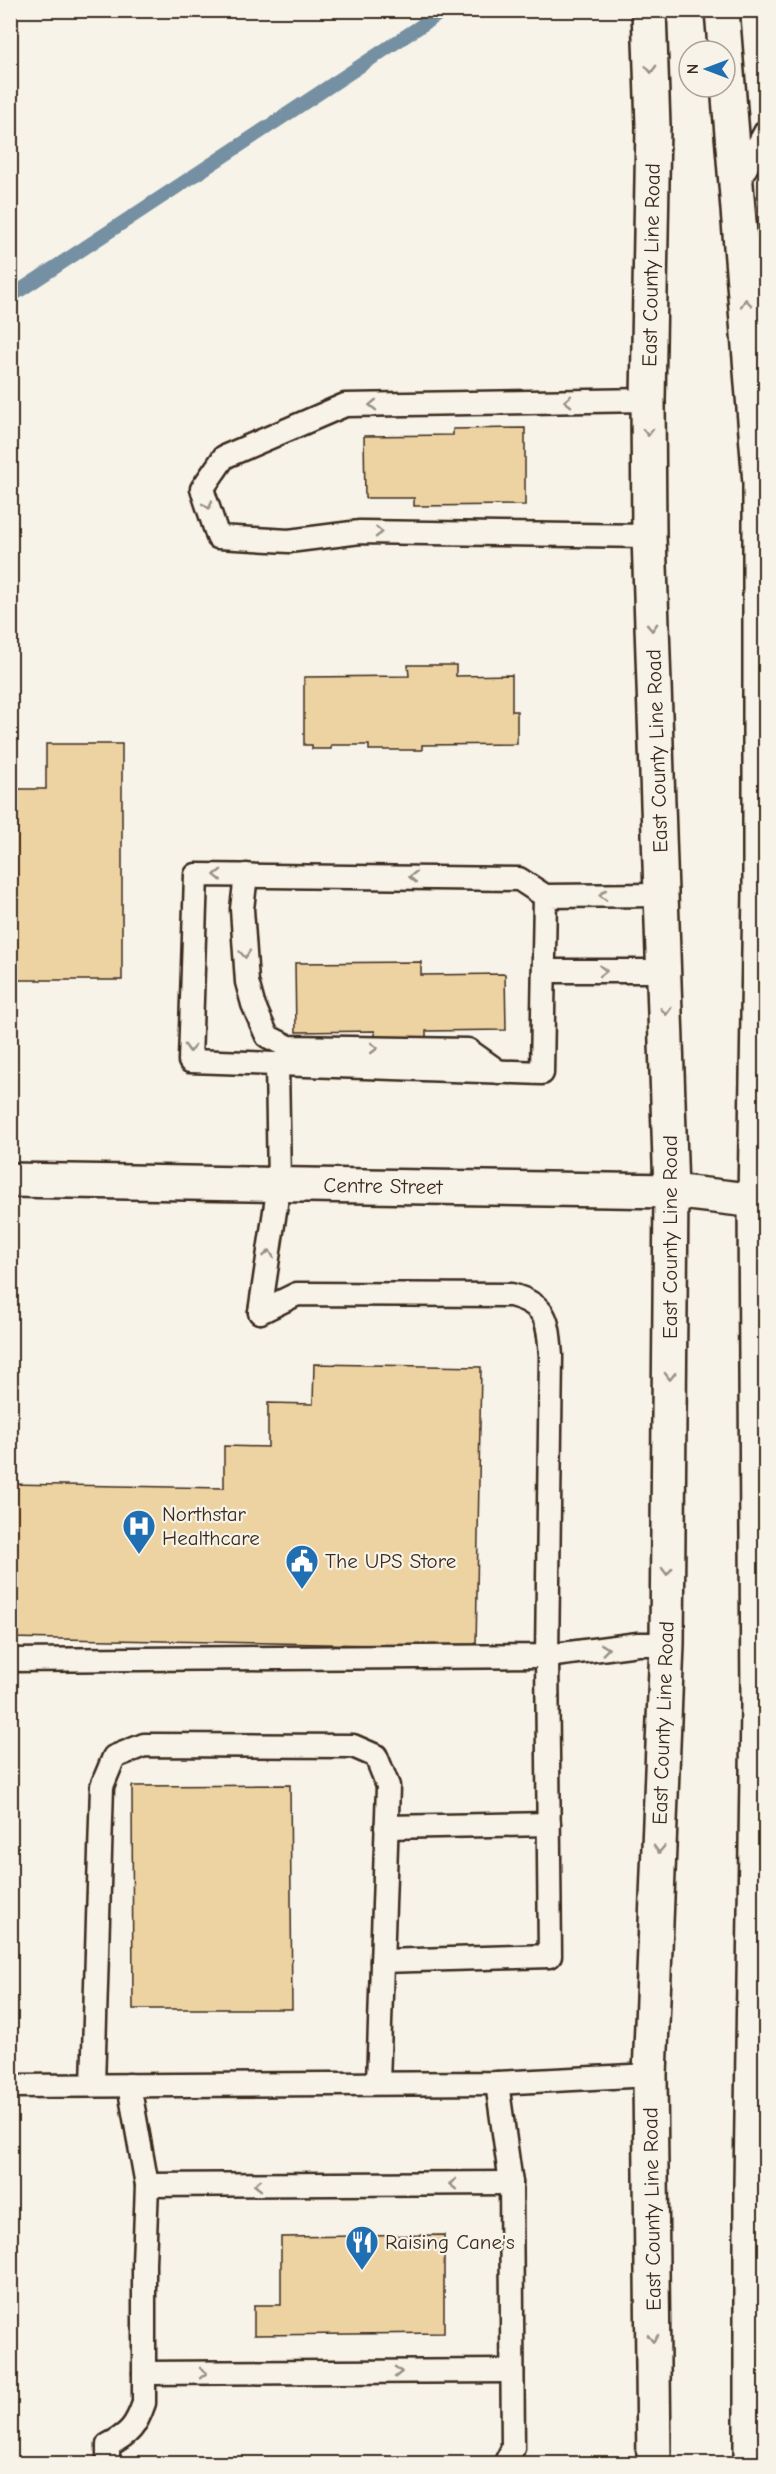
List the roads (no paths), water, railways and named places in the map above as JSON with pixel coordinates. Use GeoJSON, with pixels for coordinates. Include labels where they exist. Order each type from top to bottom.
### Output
{"type":"FeatureCollection","features":[{"type":"Feature","properties":{"kind":"main road","name":"East County Line Road"},"geometry":{"type":"LineString","coordinates":[[649,10],[653,126],[648,400],[650,536],[671,1191],[667,1644],[650,2075],[654,2463]]}},
{"type":"Feature","properties":{"kind":"main road"},"geometry":{"type":"LineString","coordinates":[[722,10],[763,483],[758,1706],[751,2185],[751,2463]]}},
{"type":"Feature","properties":{"kind":"main road","name":"Centre Street"},"geometry":{"type":"LineString","coordinates":[[10,1180],[671,1191],[760,1201]]}},
{"type":"Feature","properties":{"kind":"lane"},"geometry":{"type":"LineString","coordinates":[[737,185],[765,131]]}},
{"type":"Feature","properties":{"kind":"lane"},"geometry":{"type":"LineString","coordinates":[[648,400],[345,405],[224,457],[202,489],[218,537],[289,541],[360,532],[650,536]]}},
{"type":"Feature","properties":{"kind":"lane"},"geometry":{"type":"LineString","coordinates":[[545,896],[542,1073],[190,1061],[196,874],[519,879],[545,896],[661,894]]}},
{"type":"Feature","properties":{"kind":"lane"},"geometry":{"type":"LineString","coordinates":[[246,875],[242,909],[247,982],[253,1005],[267,1036],[289,1047],[468,1050],[499,1072]]}},
{"type":"Feature","properties":{"kind":"lane"},"geometry":{"type":"LineString","coordinates":[[544,971],[664,971]]}},
{"type":"Feature","properties":{"kind":"lane"},"geometry":{"type":"LineString","coordinates":[[277,1064],[279,1184],[260,1312],[297,1294],[511,1295],[527,1299],[538,1308],[548,1323],[551,1356],[547,1656],[550,1956],[382,1962]]}},
{"type":"Feature","properties":{"kind":"lane"},"geometry":{"type":"LineString","coordinates":[[10,1660],[547,1656],[638,1644],[667,1644]]}},
{"type":"Feature","properties":{"kind":"lane"},"geometry":{"type":"LineString","coordinates":[[93,2085],[102,1786],[114,1757],[144,1745],[352,1746],[376,1756],[388,1786],[378,2083]]}},
{"type":"Feature","properties":{"kind":"lane"},"geometry":{"type":"LineString","coordinates":[[386,1827],[549,1824]]}},
{"type":"Feature","properties":{"kind":"lane"},"geometry":{"type":"LineString","coordinates":[[756,1846],[765,1880]]}},
{"type":"Feature","properties":{"kind":"lane"},"geometry":{"type":"LineString","coordinates":[[10,2086],[497,2083],[650,2075]]}},
{"type":"Feature","properties":{"kind":"lane"},"geometry":{"type":"LineString","coordinates":[[497,2083],[511,2183],[513,2448],[505,2463]]}},
{"type":"Feature","properties":{"kind":"lane"},"geometry":{"type":"LineString","coordinates":[[108,2463],[108,2445],[126,2436],[138,2421],[144,2403],[144,2263],[147,2185],[129,2085]]}},
{"type":"Feature","properties":{"kind":"lane"},"geometry":{"type":"LineString","coordinates":[[751,2185],[765,2124]]}},
{"type":"Feature","properties":{"kind":"lane"},"geometry":{"type":"LineString","coordinates":[[147,2185],[511,2183]]}},
{"type":"Feature","properties":{"kind":"lane"},"geometry":{"type":"LineString","coordinates":[[144,2373],[512,2371]]}},
{"type":"Feature","properties":{"kind":"waterway"},"geometry":{"type":"LineString","coordinates":[[10,297],[445,10]]}},
{"type":"Feature","properties":{"kind":"place","name":"Northstar Healthcare"},"geometry":{"type":"Point","coordinates":[139,1555]}},
{"type":"Feature","properties":{"kind":"place","name":"The UPS Store"},"geometry":{"type":"Point","coordinates":[302,1590]}},
{"type":"Feature","properties":{"kind":"place","name":"Raising Cane's"},"geometry":{"type":"Point","coordinates":[362,2271]}}]}
